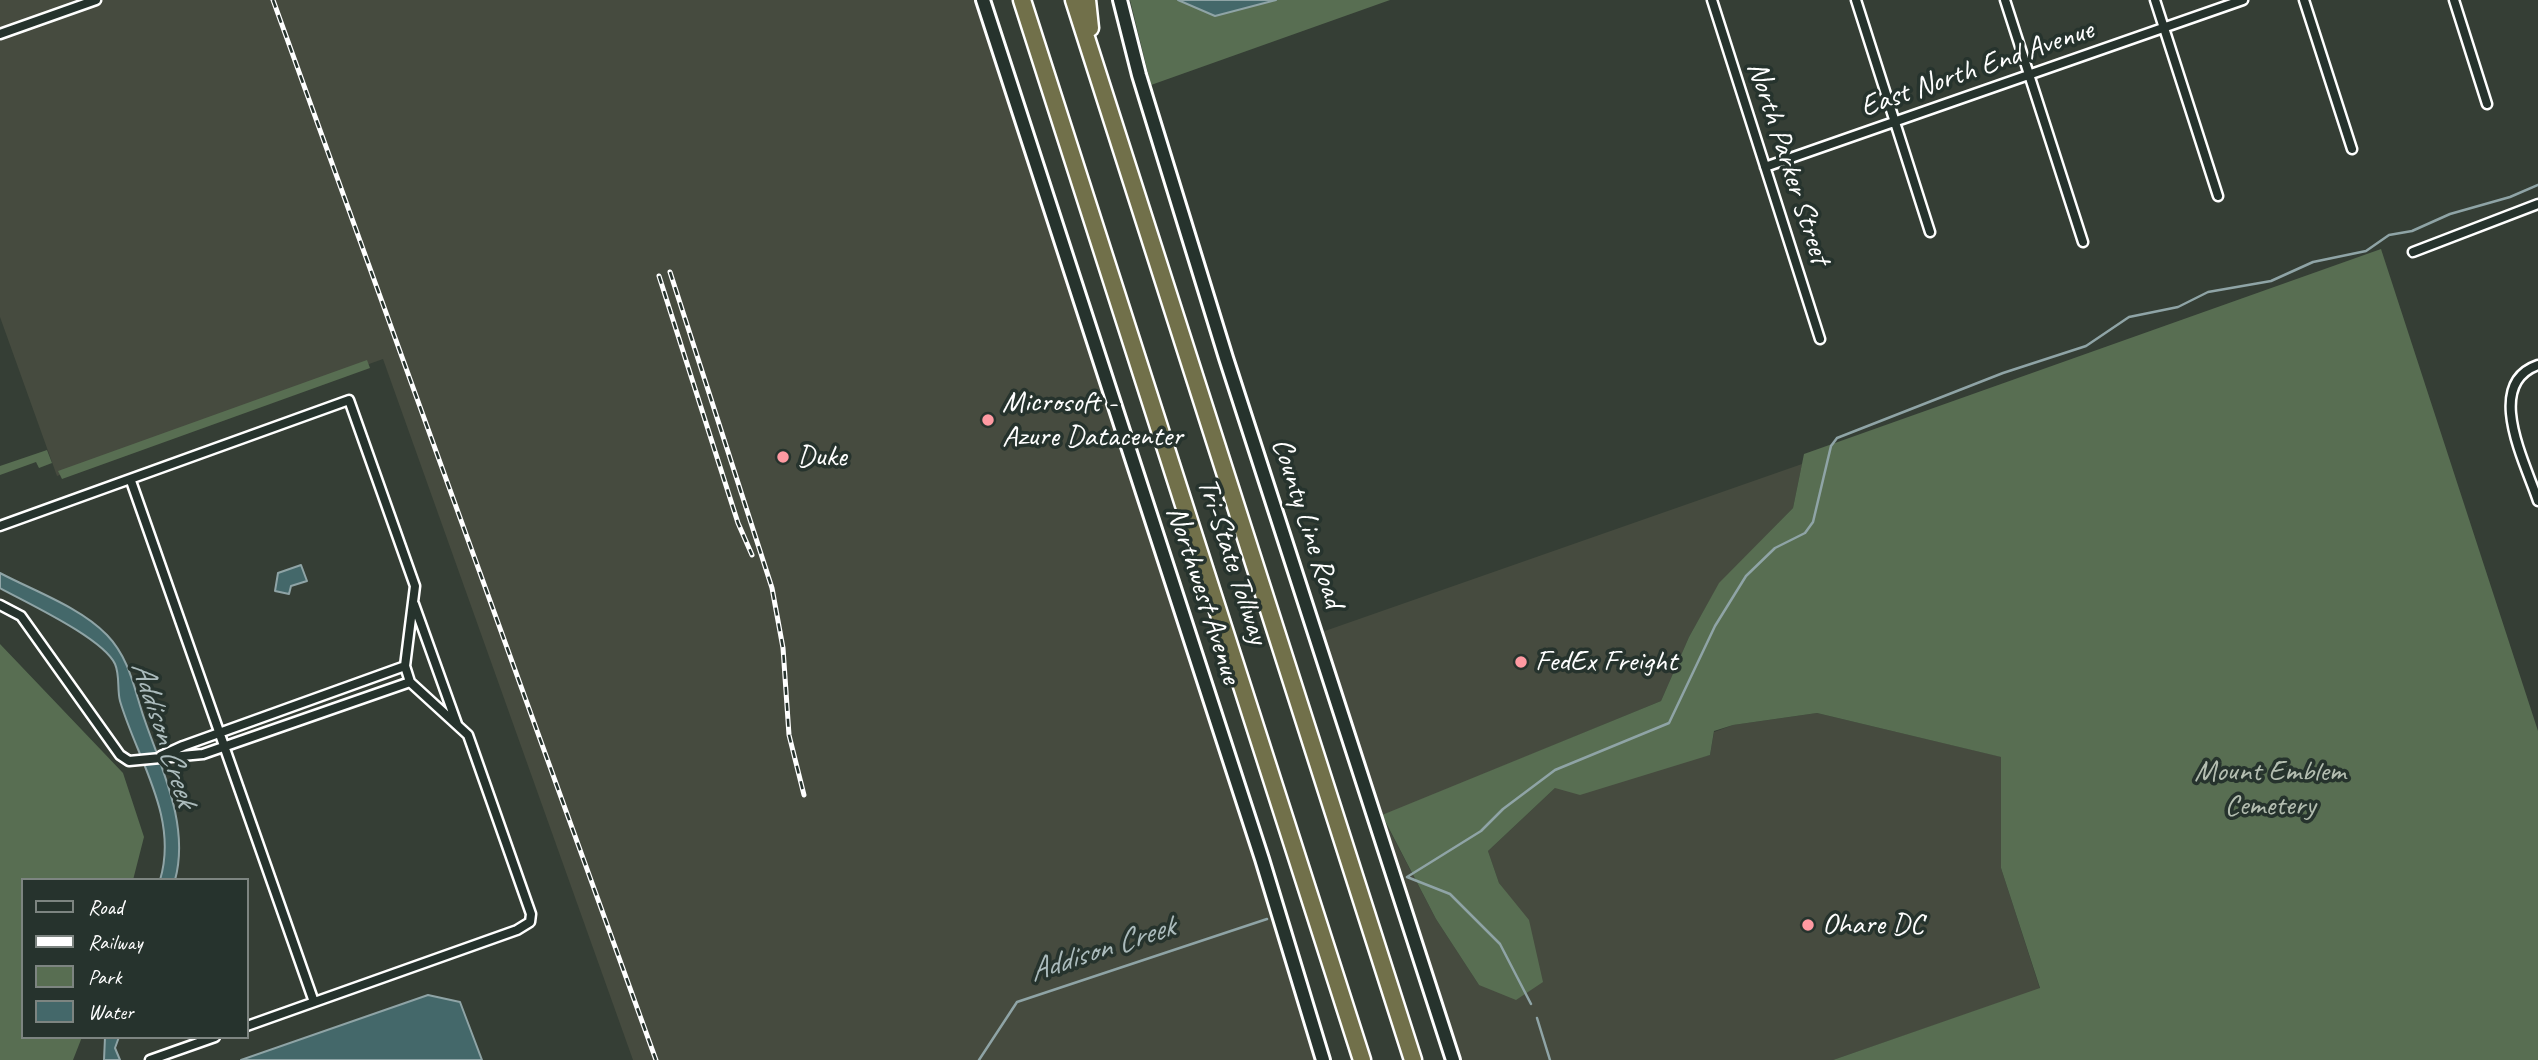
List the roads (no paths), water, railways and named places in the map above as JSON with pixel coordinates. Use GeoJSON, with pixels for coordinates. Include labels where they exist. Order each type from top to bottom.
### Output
{"type":"FeatureCollection","features":[{"type":"Feature","properties":{"kind":"highway","name":"Tri-State Tollway"},"geometry":{"type":"LineString","coordinates":[[1022,0],[1362,1060]]}},
{"type":"Feature","properties":{"kind":"highway","name":"Tri-State Tollway"},"geometry":{"type":"LineString","coordinates":[[1074,0],[1413,1060]]}},
{"type":"Feature","properties":{"kind":"highway"},"geometry":{"type":"LineString","coordinates":[[1087,0],[1092,55]]}},
{"type":"Feature","properties":{"kind":"street"},"geometry":{"type":"LineString","coordinates":[[0,34],[96,0]]}},
{"type":"Feature","properties":{"kind":"street","name":"Northwest Avenue"},"geometry":{"type":"LineString","coordinates":[[983,0],[1262,859],[1323,1060]]}},
{"type":"Feature","properties":{"kind":"street","name":"County Line Road"},"geometry":{"type":"LineString","coordinates":[[1120,0],[1139,75],[1226,358],[1453,1060]]}},
{"type":"Feature","properties":{"kind":"street","name":"North Parker Street"},"geometry":{"type":"LineString","coordinates":[[1712,0],[1821,339]]}},
{"type":"Feature","properties":{"kind":"street"},"geometry":{"type":"LineString","coordinates":[[1856,0],[1930,232]]}},
{"type":"Feature","properties":{"kind":"street"},"geometry":{"type":"LineString","coordinates":[[2006,0],[2083,242]]}},
{"type":"Feature","properties":{"kind":"street"},"geometry":{"type":"LineString","coordinates":[[2155,0],[2218,196]]}},
{"type":"Feature","properties":{"kind":"street","name":"East North End Avenue"},"geometry":{"type":"LineString","coordinates":[[1765,167],[2242,0]]}},
{"type":"Feature","properties":{"kind":"street"},"geometry":{"type":"LineString","coordinates":[[2304,0],[2352,149]]}},
{"type":"Feature","properties":{"kind":"street"},"geometry":{"type":"LineString","coordinates":[[2454,0],[2487,104]]}},
{"type":"Feature","properties":{"kind":"street"},"geometry":{"type":"LineString","coordinates":[[2413,252],[2538,204]]}},
{"type":"Feature","properties":{"kind":"street"},"geometry":{"type":"LineString","coordinates":[[2538,365],[2516,381],[2511,389],[2509,407],[2538,501]]}},
{"type":"Feature","properties":{"kind":"street"},"geometry":{"type":"LineString","coordinates":[[0,526],[131,481],[349,400],[415,586],[405,666],[410,682],[468,735],[530,908],[530,922],[517,930],[248,1026]]}},
{"type":"Feature","properties":{"kind":"street"},"geometry":{"type":"LineString","coordinates":[[131,481],[314,1002]]}},
{"type":"Feature","properties":{"kind":"street"},"geometry":{"type":"LineString","coordinates":[[413,603],[458,726]]}},
{"type":"Feature","properties":{"kind":"street"},"geometry":{"type":"LineString","coordinates":[[0,605],[21,616],[120,755],[130,761],[161,756],[405,666]]}},
{"type":"Feature","properties":{"kind":"street"},"geometry":{"type":"LineString","coordinates":[[161,756],[180,758],[224,748],[410,682]]}},
{"type":"Feature","properties":{"kind":"street"},"geometry":{"type":"LineString","coordinates":[[150,1060],[209,1039]]}},
{"type":"Feature","properties":{"kind":"water"},"geometry":{"type":"Polygon","coordinates":[[[1178,0],[1276,0],[1215,16],[1178,0]]]}},
{"type":"Feature","properties":{"kind":"water"},"geometry":{"type":"Polygon","coordinates":[[[301,565],[307,581],[291,586],[289,594],[275,591],[278,573],[301,565]]]}},
{"type":"Feature","properties":{"kind":"water"},"geometry":{"type":"Polygon","coordinates":[[[0,573],[84,616],[115,644],[130,675],[172,797],[179,839],[175,878],[160,878],[164,834],[160,811],[120,701],[115,664],[96,643],[80,632],[0,588],[0,573]]]}},
{"type":"Feature","properties":{"kind":"water"},"geometry":{"type":"Polygon","coordinates":[[[428,995],[460,1002],[482,1060],[241,1060],[428,995]]]}},
{"type":"Feature","properties":{"kind":"water"},"geometry":{"type":"Polygon","coordinates":[[[105,1039],[118,1039],[115,1048],[120,1060],[104,1060],[105,1039]]]}},
{"type":"Feature","properties":{"kind":"waterway"},"geometry":{"type":"LineString","coordinates":[[1407,877],[1481,831],[1503,809],[1555,770],[1669,723],[1715,626],[1746,576],[1775,548],[1805,533],[1813,522],[1831,446],[1837,438],[2003,373],[2086,346],[2129,317],[2178,307],[2208,292],[2271,281],[2313,262],[2366,251],[2389,235],[2412,231],[2450,214],[2510,197],[2538,185]]}},
{"type":"Feature","properties":{"kind":"waterway","name":"Addison Creek"},"geometry":{"type":"LineString","coordinates":[[1407,877],[1450,894],[1500,944],[1531,1004]]}},
{"type":"Feature","properties":{"kind":"waterway","name":"Addison Creek"},"geometry":{"type":"LineString","coordinates":[[979,1060],[1017,1002],[1267,919]]}},
{"type":"Feature","properties":{"kind":"waterway","name":"Addison Creek"},"geometry":{"type":"LineString","coordinates":[[1537,1018],[1550,1060]]}},
{"type":"Feature","properties":{"kind":"railway"},"geometry":{"type":"LineString","coordinates":[[273,0],[656,1060]]}},
{"type":"Feature","properties":{"kind":"railway"},"geometry":{"type":"LineString","coordinates":[[670,272],[772,588],[783,648],[789,735],[804,795]]}},
{"type":"Feature","properties":{"kind":"railway"},"geometry":{"type":"LineString","coordinates":[[659,276],[738,523],[752,555]]}},
{"type":"Feature","properties":{"kind":"place","name":"Microsoft - Azure Datacenter"},"geometry":{"type":"Point","coordinates":[988,420]}},
{"type":"Feature","properties":{"kind":"place","name":"Duke"},"geometry":{"type":"Point","coordinates":[783,457]}},
{"type":"Feature","properties":{"kind":"place","name":"FedEx Freight"},"geometry":{"type":"Point","coordinates":[1521,662]}},
{"type":"Feature","properties":{"kind":"place","name":"Ohare DC"},"geometry":{"type":"Point","coordinates":[1808,925]}},
{"type":"Feature","properties":{"kind":"park label","name":"Mount Emblem Cemetery"},"geometry":{"type":"Point","coordinates":[2270,789]}}]}
